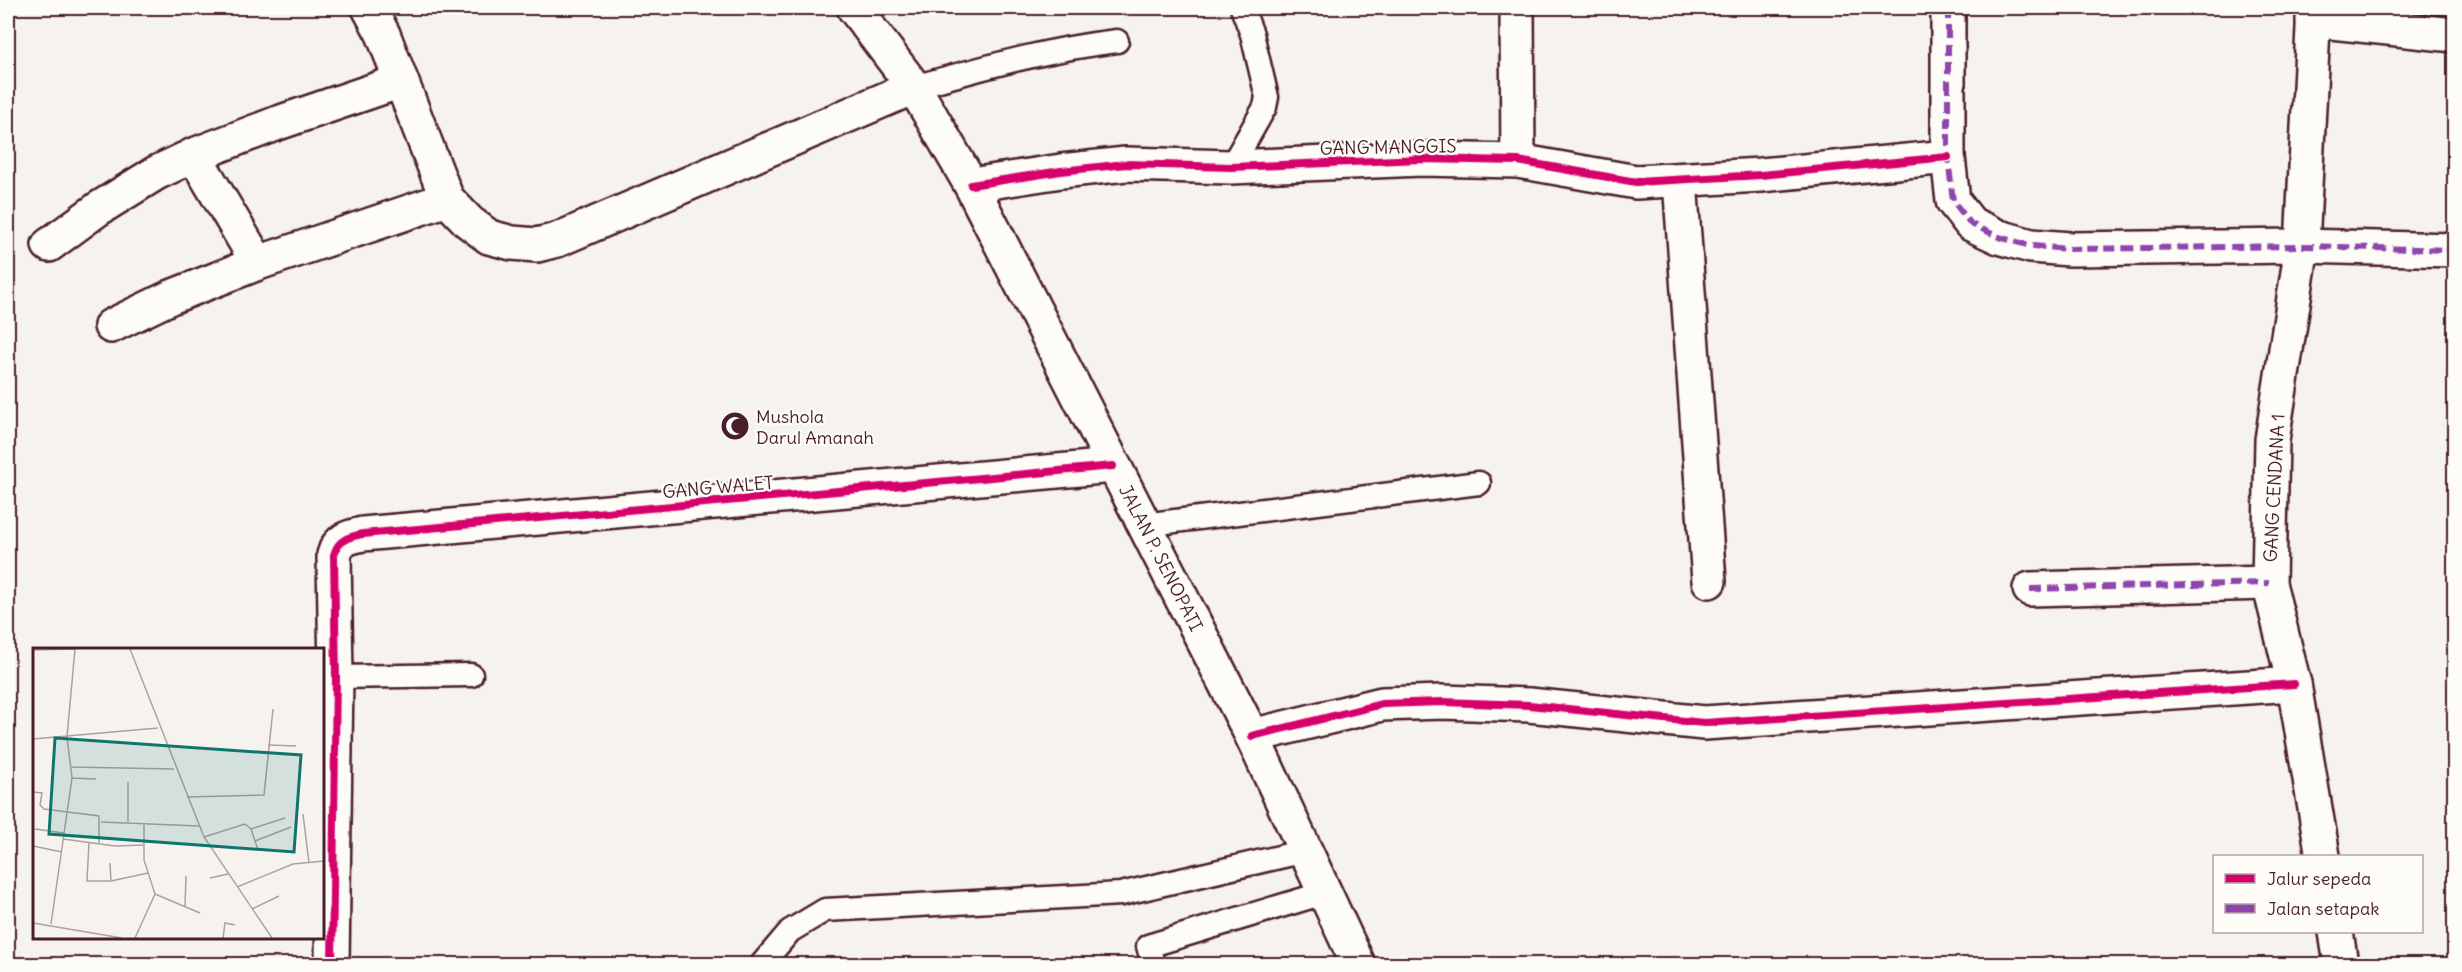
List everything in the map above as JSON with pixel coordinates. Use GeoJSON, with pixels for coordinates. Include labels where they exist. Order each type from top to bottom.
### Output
{"type":"FeatureCollection","features":[{"type":"Feature","properties":{"kind":"street"},"geometry":{"type":"LineString","coordinates":[[369,8],[383,34],[447,199],[469,222],[489,237],[512,243],[537,245],[557,240],[914,87]]}},
{"type":"Feature","properties":{"kind":"street","name":"JALAN P. SENOPATI"},"geometry":{"type":"LineString","coordinates":[[854,8],[914,87],[971,185],[1252,736],[1358,964]]}},
{"type":"Feature","properties":{"kind":"street"},"geometry":{"type":"LineString","coordinates":[[1517,8],[1518,161]]}},
{"type":"Feature","properties":{"kind":"street"},"geometry":{"type":"LineString","coordinates":[[1948,8],[1948,157],[1953,201],[1971,224],[1999,237],[2031,246],[2070,249],[2302,246],[2454,250]]}},
{"type":"Feature","properties":{"kind":"street"},"geometry":{"type":"LineString","coordinates":[[2314,14],[2454,35]]}},
{"type":"Feature","properties":{"kind":"street","name":"GANG CENDANA 1"},"geometry":{"type":"LineString","coordinates":[[2314,14],[2302,246],[2272,440],[2269,583],[2294,684],[2323,855]]}},
{"type":"Feature","properties":{"kind":"street"},"geometry":{"type":"LineString","coordinates":[[49,245],[108,203],[156,173],[194,155],[278,123],[401,81]]}},
{"type":"Feature","properties":{"kind":"street"},"geometry":{"type":"LineString","coordinates":[[194,155],[258,263]]}},
{"type":"Feature","properties":{"kind":"street","name":"GANG MANGGIS"},"geometry":{"type":"LineString","coordinates":[[971,185],[1126,164],[1231,167],[1421,159],[1518,161],[1636,182],[1680,181],[1948,157]]}},
{"type":"Feature","properties":{"kind":"street"},"geometry":{"type":"LineString","coordinates":[[1680,181],[1709,581]]}},
{"type":"Feature","properties":{"kind":"street"},"geometry":{"type":"LineString","coordinates":[[111,326],[171,297],[258,263],[447,199]]}},
{"type":"Feature","properties":{"kind":"street","name":"GANG WALET"},"geometry":{"type":"LineString","coordinates":[[336,677],[334,555],[342,541],[363,534],[1113,466]]}},
{"type":"Feature","properties":{"kind":"street"},"geometry":{"type":"LineString","coordinates":[[2030,589],[2269,583]]}},
{"type":"Feature","properties":{"kind":"street"},"geometry":{"type":"LineString","coordinates":[[332,964],[336,677]]}},
{"type":"Feature","properties":{"kind":"street"},"geometry":{"type":"LineString","coordinates":[[1252,736],[1382,704],[1442,702],[1529,705],[1704,723],[2294,684]]}},
{"type":"Feature","properties":{"kind":"street"},"geometry":{"type":"LineString","coordinates":[[2336,933],[2342,964]]}},
{"type":"Feature","properties":{"kind":"lane"},"geometry":{"type":"LineString","coordinates":[[1231,167],[1265,107],[1267,97],[1254,44],[1242,8]]}},
{"type":"Feature","properties":{"kind":"lane"},"geometry":{"type":"LineString","coordinates":[[914,87],[1002,61],[1075,46],[1117,41]]}},
{"type":"Feature","properties":{"kind":"lane"},"geometry":{"type":"LineString","coordinates":[[1143,525],[1479,483]]}},
{"type":"Feature","properties":{"kind":"lane"},"geometry":{"type":"LineString","coordinates":[[336,677],[471,675]]}},
{"type":"Feature","properties":{"kind":"lane"},"geometry":{"type":"LineString","coordinates":[[762,964],[789,931],[825,910],[1121,894],[1305,851]]}},
{"type":"Feature","properties":{"kind":"lane"},"geometry":{"type":"LineString","coordinates":[[1153,964],[1148,946],[1324,893]]}},
{"type":"Feature","properties":{"kind":"marked path"},"geometry":{"type":"LineString","coordinates":[[1948,8],[1948,157],[1953,201],[1971,224],[1999,237],[2031,246],[2070,249],[2302,246],[2454,250]]}},
{"type":"Feature","properties":{"kind":"marked path"},"geometry":{"type":"LineString","coordinates":[[2030,589],[2269,583]]}},
{"type":"Feature","properties":{"kind":"cycle path"},"geometry":{"type":"LineString","coordinates":[[971,185],[1126,164],[1231,167],[1421,159],[1518,161],[1636,182],[1761,175],[1948,157]]}},
{"type":"Feature","properties":{"kind":"cycle path"},"geometry":{"type":"LineString","coordinates":[[332,964],[336,677],[334,555],[341,542],[363,534],[1113,466]]}},
{"type":"Feature","properties":{"kind":"cycle path"},"geometry":{"type":"LineString","coordinates":[[1252,736],[1382,704],[1442,702],[1529,705],[1704,723],[2294,684]]}},
{"type":"Feature","properties":{"kind":"place","name":"Mushola Darul Amanah"},"geometry":{"type":"Point","coordinates":[735,426]}}]}
